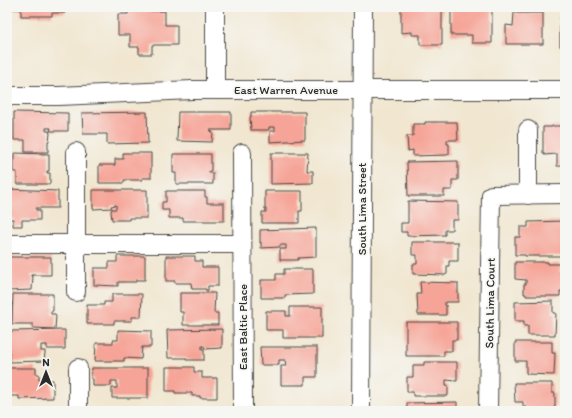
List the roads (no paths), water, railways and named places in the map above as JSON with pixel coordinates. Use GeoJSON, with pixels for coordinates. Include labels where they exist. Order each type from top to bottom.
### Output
{"type":"FeatureCollection","features":[{"type":"Feature","properties":{"kind":"street"},"geometry":{"type":"LineString","coordinates":[[215,7],[215,90]]}},
{"type":"Feature","properties":{"kind":"street","name":"South Lima Street"},"geometry":{"type":"LineString","coordinates":[[361,411],[363,7]]}},
{"type":"Feature","properties":{"kind":"street","name":"East Warren Avenue"},"geometry":{"type":"LineString","coordinates":[[7,96],[59,96],[215,90],[565,90]]}},
{"type":"Feature","properties":{"kind":"street"},"geometry":{"type":"LineString","coordinates":[[528,130],[528,195],[565,194]]}},
{"type":"Feature","properties":{"kind":"street"},"geometry":{"type":"LineString","coordinates":[[76,152],[76,292]]}},
{"type":"Feature","properties":{"kind":"street","name":"East Baltic Place"},"geometry":{"type":"LineString","coordinates":[[242,153],[244,411]]}},
{"type":"Feature","properties":{"kind":"street","name":"South Lima Court"},"geometry":{"type":"LineString","coordinates":[[488,411],[491,195],[528,195]]}},
{"type":"Feature","properties":{"kind":"street"},"geometry":{"type":"LineString","coordinates":[[7,244],[242,244]]}},
{"type":"Feature","properties":{"kind":"street"},"geometry":{"type":"LineString","coordinates":[[78,368],[78,411]]}}]}
